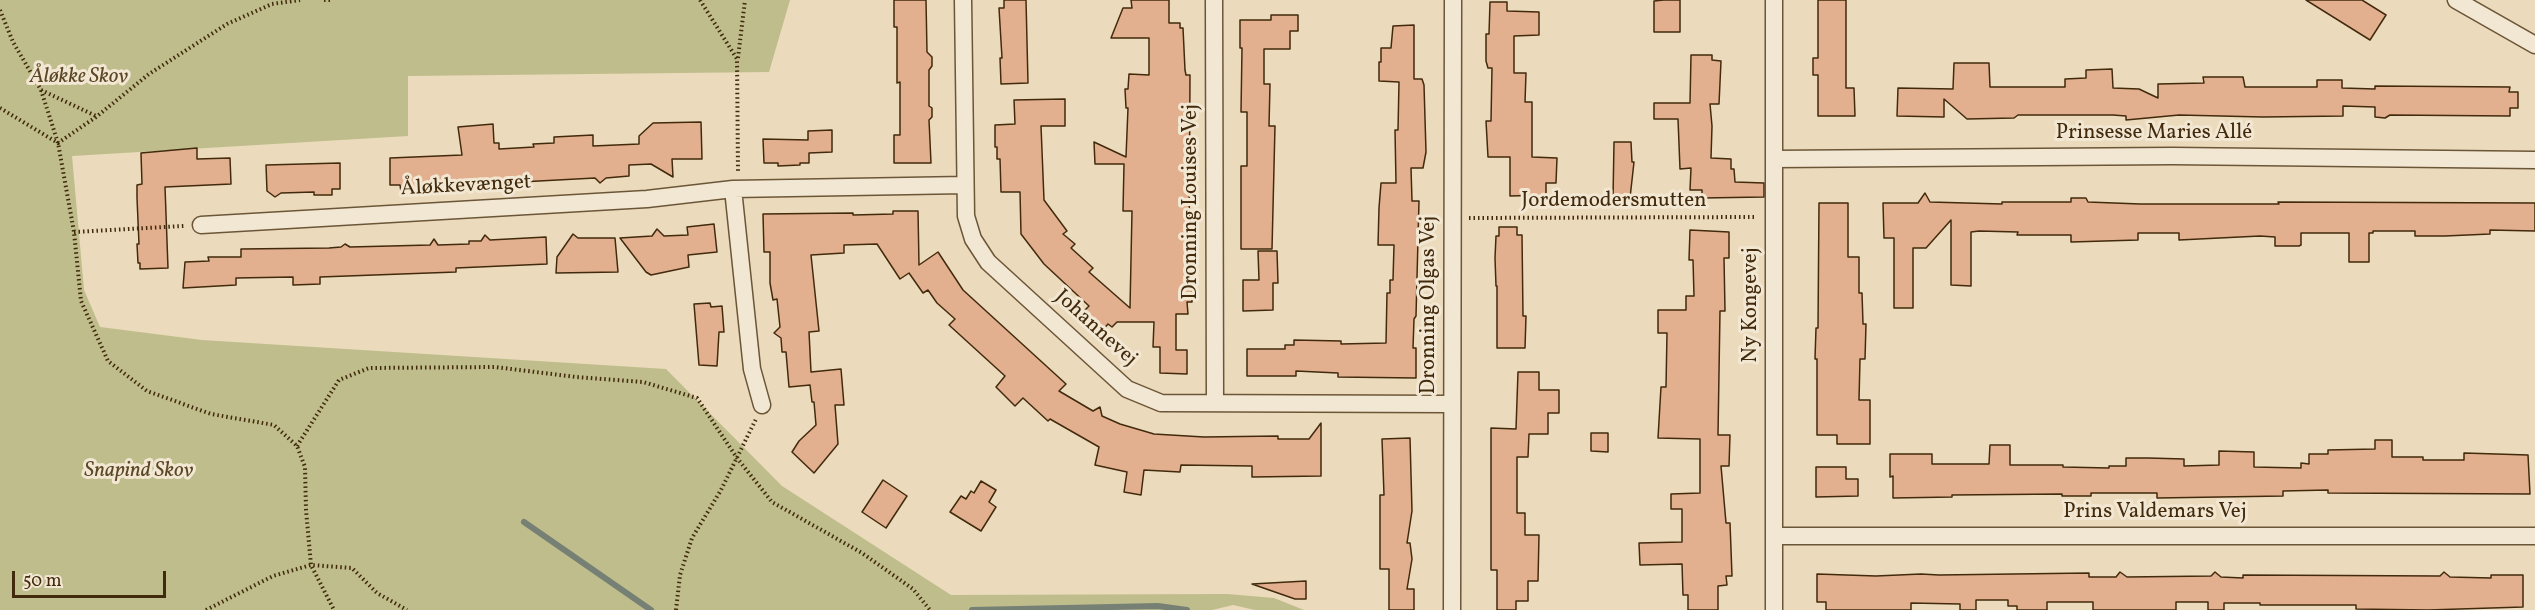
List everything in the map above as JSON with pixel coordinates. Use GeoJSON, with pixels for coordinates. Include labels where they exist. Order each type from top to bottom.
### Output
{"type":"FeatureCollection","features":[{"type":"Feature","properties":{"kind":"street","name":"Johannevej"},"geometry":{"type":"LineString","coordinates":[[963,0],[966,216],[973,239],[988,262],[1127,389],[1161,403],[1452,404]]}},
{"type":"Feature","properties":{"kind":"street","name":"Dronning Louises Vej"},"geometry":{"type":"LineString","coordinates":[[1214,0],[1215,403]]}},
{"type":"Feature","properties":{"kind":"street","name":"Dronning Olgas Vej"},"geometry":{"type":"LineString","coordinates":[[1452,610],[1453,0]]}},
{"type":"Feature","properties":{"kind":"street","name":"Ny Kongevej"},"geometry":{"type":"LineString","coordinates":[[1774,0],[1774,610]]}},
{"type":"Feature","properties":{"kind":"street"},"geometry":{"type":"LineString","coordinates":[[2456,0],[2535,45]]}},
{"type":"Feature","properties":{"kind":"street","name":"Prinsesse Maries Allé"},"geometry":{"type":"LineString","coordinates":[[1773,159],[2172,156],[2535,160]]}},
{"type":"Feature","properties":{"kind":"street","name":"Åløkkevænget"},"geometry":{"type":"LineString","coordinates":[[201,225],[647,199],[733,189],[965,185]]}},
{"type":"Feature","properties":{"kind":"street"},"geometry":{"type":"LineString","coordinates":[[733,189],[752,369],[762,405]]}},
{"type":"Feature","properties":{"kind":"street","name":"Prins Valdemars Vej"},"geometry":{"type":"LineString","coordinates":[[1775,536],[2535,536]]}},
{"type":"Feature","properties":{"kind":"path"},"geometry":{"type":"LineString","coordinates":[[58,143],[96,117],[148,75],[227,24],[272,4],[300,0]]}},
{"type":"Feature","properties":{"kind":"path"},"geometry":{"type":"LineString","coordinates":[[324,0],[333,0]]}},
{"type":"Feature","properties":{"kind":"path"},"geometry":{"type":"LineString","coordinates":[[700,0],[738,59]]}},
{"type":"Feature","properties":{"kind":"path"},"geometry":{"type":"LineString","coordinates":[[733,189],[738,173],[738,59],[746,0]]}},
{"type":"Feature","properties":{"kind":"path"},"geometry":{"type":"LineString","coordinates":[[0,10],[13,42],[41,90],[58,143],[74,232],[81,301],[108,361],[147,392],[211,414],[274,425],[297,446],[305,467],[311,565],[334,610]]}},
{"type":"Feature","properties":{"kind":"path"},"geometry":{"type":"LineString","coordinates":[[41,90],[96,117]]}},
{"type":"Feature","properties":{"kind":"path"},"geometry":{"type":"LineString","coordinates":[[0,108],[58,143]]}},
{"type":"Feature","properties":{"kind":"path","name":"Jordemodersmutten"},"geometry":{"type":"LineString","coordinates":[[1453,218],[1774,217]]}},
{"type":"Feature","properties":{"kind":"path"},"geometry":{"type":"LineString","coordinates":[[74,232],[201,225]]}},
{"type":"Feature","properties":{"kind":"path"},"geometry":{"type":"LineString","coordinates":[[297,446],[339,380],[369,368],[495,367],[643,382],[697,398],[737,458],[772,502],[862,554],[914,589],[928,608]]}},
{"type":"Feature","properties":{"kind":"path"},"geometry":{"type":"LineString","coordinates":[[676,610],[680,575],[692,538],[737,458],[762,405]]}},
{"type":"Feature","properties":{"kind":"path"},"geometry":{"type":"LineString","coordinates":[[206,610],[273,576],[311,565],[352,568],[377,593],[407,610]]}},
{"type":"Feature","properties":{"kind":"green space","name":"Snapind Skov"},"geometry":{"type":"Polygon","coordinates":[[[0,0],[790,0],[769,72],[408,76],[408,136],[72,156],[84,290],[100,327],[202,340],[666,369],[782,486],[951,595],[1227,594],[1274,598],[1304,610],[1255,610],[1233,605],[1212,610],[0,610],[0,0]]]}},
{"type":"Feature","properties":{"kind":"building"},"geometry":{"type":"Polygon","coordinates":[[[894,0],[926,0],[927,52],[932,57],[932,66],[929,70],[929,106],[932,108],[932,117],[929,120],[931,163],[894,163],[894,135],[900,135],[900,82],[897,83],[897,27],[894,27],[894,0]]]}},
{"type":"Feature","properties":{"kind":"building"},"geometry":{"type":"Polygon","coordinates":[[[1004,0],[1026,0],[1028,83],[1001,84],[999,8],[1004,8],[1004,0]]]}},
{"type":"Feature","properties":{"kind":"building"},"geometry":{"type":"Polygon","coordinates":[[[1131,0],[1169,0],[1169,23],[1180,23],[1180,28],[1183,28],[1185,70],[1186,75],[1190,75],[1189,249],[1193,249],[1192,302],[1187,302],[1188,314],[1176,314],[1176,350],[1187,350],[1187,374],[1160,373],[1160,347],[1153,347],[1154,322],[1117,322],[1112,327],[1108,324],[1101,332],[1081,314],[1089,306],[1044,264],[1021,234],[1020,192],[1001,192],[1000,159],[997,159],[997,147],[995,147],[995,125],[1015,124],[1014,100],[1065,99],[1065,126],[1041,126],[1044,200],[1067,231],[1063,234],[1075,244],[1071,248],[1093,268],[1089,272],[1130,308],[1132,211],[1123,211],[1124,164],[1095,164],[1094,142],[1126,157],[1128,108],[1126,108],[1125,89],[1128,89],[1129,74],[1149,75],[1149,38],[1111,38],[1123,8],[1132,8],[1131,0]]]}},
{"type":"Feature","properties":{"kind":"building"},"geometry":{"type":"Polygon","coordinates":[[[1680,0],[1680,32],[1654,32],[1654,1],[1680,0]]]}},
{"type":"Feature","properties":{"kind":"building"},"geometry":{"type":"Polygon","coordinates":[[[1818,0],[1846,0],[1846,88],[1854,88],[1855,116],[1818,116],[1818,75],[1813,75],[1813,58],[1818,58],[1818,0]]]}},
{"type":"Feature","properties":{"kind":"building"},"geometry":{"type":"Polygon","coordinates":[[[2306,0],[2362,0],[2386,15],[2370,40],[2306,0]]]}},
{"type":"Feature","properties":{"kind":"building"},"geometry":{"type":"Polygon","coordinates":[[[1490,2],[1507,2],[1507,11],[1539,12],[1539,35],[1514,36],[1514,73],[1526,73],[1525,102],[1532,102],[1532,157],[1557,158],[1556,183],[1546,183],[1546,195],[1510,196],[1510,157],[1488,157],[1486,121],[1491,121],[1492,68],[1488,68],[1486,61],[1486,34],[1489,34],[1490,2]]]}},
{"type":"Feature","properties":{"kind":"building"},"geometry":{"type":"Polygon","coordinates":[[[1271,15],[1298,15],[1298,31],[1290,31],[1290,49],[1264,49],[1264,84],[1270,84],[1269,126],[1275,126],[1272,249],[1241,249],[1241,166],[1247,166],[1247,112],[1241,112],[1240,20],[1271,20],[1271,15]]]}},
{"type":"Feature","properties":{"kind":"building"},"geometry":{"type":"Polygon","coordinates":[[[1414,25],[1414,79],[1422,79],[1424,85],[1426,152],[1423,168],[1411,168],[1412,201],[1419,201],[1413,348],[1416,348],[1416,378],[1338,377],[1338,373],[1296,371],[1296,376],[1247,376],[1247,349],[1285,349],[1285,345],[1294,345],[1294,340],[1341,341],[1341,344],[1386,343],[1387,293],[1390,293],[1390,280],[1393,280],[1394,245],[1378,245],[1379,208],[1381,183],[1396,183],[1395,130],[1398,130],[1399,82],[1379,81],[1379,62],[1381,62],[1381,48],[1391,48],[1393,26],[1414,25]]]}},
{"type":"Feature","properties":{"kind":"building"},"geometry":{"type":"Polygon","coordinates":[[[1691,55],[1712,55],[1712,60],[1721,61],[1719,104],[1710,104],[1711,158],[1731,159],[1735,182],[1764,183],[1764,197],[1702,198],[1702,190],[1690,190],[1691,168],[1680,169],[1678,119],[1654,119],[1654,103],[1690,103],[1691,55]]]}},
{"type":"Feature","properties":{"kind":"building"},"geometry":{"type":"Polygon","coordinates":[[[1954,63],[1989,63],[1990,87],[2065,87],[2065,79],[2086,78],[2086,70],[2112,69],[2113,88],[2139,89],[2158,98],[2158,84],[2204,83],[2203,77],[2243,77],[2245,87],[2317,87],[2317,80],[2342,80],[2342,88],[2375,89],[2375,86],[2510,87],[2509,92],[2518,92],[2518,108],[2510,108],[2510,116],[2390,115],[2385,118],[2375,117],[2375,107],[2343,106],[2343,116],[2179,115],[2126,120],[2126,116],[2113,115],[2018,115],[2014,118],[1967,119],[1944,99],[1944,117],[1897,116],[1898,88],[1953,89],[1954,63]]]}},
{"type":"Feature","properties":{"kind":"building"},"geometry":{"type":"Polygon","coordinates":[[[701,122],[702,159],[672,159],[673,177],[651,164],[629,165],[629,176],[606,178],[600,183],[595,178],[464,185],[464,182],[429,184],[430,190],[401,192],[400,185],[390,185],[390,158],[462,155],[458,127],[493,124],[494,143],[499,143],[499,149],[534,147],[533,144],[554,143],[554,137],[593,135],[593,146],[639,144],[639,136],[653,123],[701,122]]]}},
{"type":"Feature","properties":{"kind":"building"},"geometry":{"type":"Polygon","coordinates":[[[832,130],[832,152],[809,153],[809,163],[800,163],[800,165],[778,166],[778,163],[764,163],[763,139],[808,140],[808,131],[832,130]]]}},
{"type":"Feature","properties":{"kind":"building"},"geometry":{"type":"Polygon","coordinates":[[[1614,142],[1631,142],[1632,162],[1634,162],[1630,198],[1613,199],[1614,142]]]}},
{"type":"Feature","properties":{"kind":"building"},"geometry":{"type":"Polygon","coordinates":[[[197,148],[197,159],[230,158],[231,184],[165,187],[168,268],[140,269],[137,244],[139,244],[137,185],[142,184],[141,153],[197,148]]]}},
{"type":"Feature","properties":{"kind":"building"},"geometry":{"type":"Polygon","coordinates":[[[340,163],[340,189],[332,189],[332,195],[314,195],[314,192],[281,193],[275,197],[267,191],[266,165],[340,163]]]}},
{"type":"Feature","properties":{"kind":"building"},"geometry":{"type":"Polygon","coordinates":[[[1925,193],[1930,202],[2002,204],[2002,202],[2071,202],[2071,198],[2086,198],[2088,202],[2140,204],[2535,203],[2535,231],[2490,230],[2490,234],[2415,236],[2415,231],[2373,231],[2369,233],[2369,262],[2349,262],[2349,233],[2301,233],[2301,245],[2299,246],[2275,246],[2275,237],[2260,236],[2179,240],[2179,233],[2138,233],[2138,240],[2071,242],[2071,235],[2017,235],[2018,232],[1979,231],[1971,232],[1971,286],[1951,285],[1951,220],[1926,248],[1913,248],[1913,308],[1894,308],[1894,238],[1884,238],[1883,203],[1918,203],[1925,193]]]}},
{"type":"Feature","properties":{"kind":"building"},"geometry":{"type":"Polygon","coordinates":[[[1819,203],[1848,203],[1848,257],[1859,257],[1859,293],[1862,293],[1863,324],[1866,324],[1865,359],[1860,359],[1859,400],[1870,400],[1870,444],[1837,444],[1837,435],[1817,435],[1817,359],[1815,359],[1816,328],[1818,328],[1819,203]]]}},
{"type":"Feature","properties":{"kind":"building"},"geometry":{"type":"Polygon","coordinates":[[[893,211],[918,211],[919,265],[938,252],[963,290],[1066,384],[1059,391],[1093,411],[1100,407],[1102,416],[1154,434],[1204,437],[1278,436],[1278,439],[1309,439],[1321,423],[1321,476],[1252,477],[1252,466],[1181,465],[1180,472],[1144,470],[1141,495],[1124,492],[1127,472],[1095,465],[1099,447],[1050,419],[1048,421],[1023,398],[1015,406],[996,387],[1005,376],[949,325],[955,319],[937,303],[928,290],[923,293],[909,273],[900,279],[877,244],[844,245],[844,253],[811,255],[819,331],[809,332],[811,372],[841,369],[844,405],[835,405],[838,444],[814,473],[792,452],[799,441],[816,425],[814,402],[812,402],[810,385],[789,387],[786,352],[782,352],[781,338],[774,333],[780,327],[777,299],[773,300],[770,283],[770,252],[764,252],[763,214],[853,213],[853,215],[893,214],[893,211]]]}},
{"type":"Feature","properties":{"kind":"building"},"geometry":{"type":"Polygon","coordinates":[[[714,224],[717,252],[688,255],[689,267],[651,275],[646,272],[620,238],[652,236],[657,229],[664,236],[688,235],[687,227],[714,224]]]}},
{"type":"Feature","properties":{"kind":"building"},"geometry":{"type":"Polygon","coordinates":[[[1499,227],[1517,227],[1517,235],[1522,235],[1523,316],[1526,316],[1525,348],[1497,348],[1495,258],[1496,236],[1499,236],[1499,227]]]}},
{"type":"Feature","properties":{"kind":"building"},"geometry":{"type":"Polygon","coordinates":[[[1690,230],[1729,232],[1729,258],[1724,258],[1725,311],[1720,311],[1718,435],[1730,435],[1729,466],[1721,466],[1726,523],[1730,523],[1732,576],[1726,576],[1727,585],[1718,586],[1718,610],[1688,610],[1688,595],[1683,595],[1682,564],[1640,565],[1639,543],[1682,542],[1682,509],[1671,509],[1671,494],[1700,493],[1700,439],[1658,438],[1661,387],[1666,387],[1667,333],[1658,333],[1658,310],[1686,310],[1686,296],[1694,296],[1693,260],[1689,260],[1690,230]]]}},
{"type":"Feature","properties":{"kind":"building"},"geometry":{"type":"Polygon","coordinates":[[[573,234],[578,238],[615,238],[618,272],[556,273],[557,257],[573,234]]]}},
{"type":"Feature","properties":{"kind":"building"},"geometry":{"type":"Polygon","coordinates":[[[485,235],[490,240],[546,237],[547,264],[456,268],[456,272],[320,277],[320,284],[293,285],[293,277],[236,278],[236,285],[183,288],[185,262],[209,261],[208,257],[241,257],[241,249],[329,248],[341,247],[345,244],[350,247],[430,245],[434,239],[438,245],[469,244],[469,241],[481,241],[485,235]]]}},
{"type":"Feature","properties":{"kind":"building"},"geometry":{"type":"Polygon","coordinates":[[[1258,251],[1277,251],[1278,283],[1273,283],[1273,310],[1243,311],[1243,280],[1259,280],[1258,251]]]}},
{"type":"Feature","properties":{"kind":"building"},"geometry":{"type":"Polygon","coordinates":[[[710,303],[711,307],[722,306],[724,332],[719,332],[717,366],[699,365],[694,304],[710,303]]]}},
{"type":"Feature","properties":{"kind":"building"},"geometry":{"type":"Polygon","coordinates":[[[1518,372],[1539,372],[1539,390],[1559,390],[1559,413],[1548,413],[1548,434],[1529,434],[1528,457],[1517,457],[1517,513],[1525,513],[1525,535],[1539,535],[1538,581],[1528,581],[1528,601],[1516,601],[1516,610],[1497,610],[1497,570],[1491,570],[1491,428],[1516,429],[1518,372]]]}},
{"type":"Feature","properties":{"kind":"building"},"geometry":{"type":"Polygon","coordinates":[[[1591,433],[1608,433],[1608,452],[1591,451],[1591,433]]]}},
{"type":"Feature","properties":{"kind":"building"},"geometry":{"type":"Polygon","coordinates":[[[1410,438],[1412,511],[1407,543],[1410,543],[1412,559],[1407,589],[1414,589],[1414,610],[1389,610],[1389,569],[1380,569],[1380,495],[1384,495],[1382,439],[1410,438]]]}},
{"type":"Feature","properties":{"kind":"building"},"geometry":{"type":"Polygon","coordinates":[[[2375,440],[2392,440],[2392,457],[2464,460],[2464,453],[2528,455],[2530,494],[2328,493],[2328,490],[2283,491],[2283,496],[2157,498],[2157,493],[2091,493],[2091,496],[1952,495],[1952,497],[1893,498],[1893,476],[1890,477],[1890,454],[1932,454],[1932,464],[1989,464],[1990,445],[2010,445],[2010,465],[2109,468],[2109,466],[2126,466],[2126,458],[2148,458],[2184,459],[2184,466],[2219,465],[2219,451],[2254,452],[2254,467],[2301,468],[2301,463],[2309,464],[2309,454],[2328,454],[2328,450],[2375,449],[2375,440]]]}},
{"type":"Feature","properties":{"kind":"building"},"geometry":{"type":"Polygon","coordinates":[[[1816,467],[1846,467],[1846,479],[1858,479],[1858,496],[1816,497],[1816,467]]]}},
{"type":"Feature","properties":{"kind":"building"},"geometry":{"type":"Polygon","coordinates":[[[883,480],[907,496],[886,528],[862,512],[883,480]]]}},
{"type":"Feature","properties":{"kind":"building"},"geometry":{"type":"Polygon","coordinates":[[[981,481],[996,490],[989,502],[996,507],[981,531],[950,512],[961,496],[966,499],[971,491],[974,493],[981,481]]]}},
{"type":"Feature","properties":{"kind":"building"},"geometry":{"type":"Polygon","coordinates":[[[2120,572],[2127,577],[2211,576],[2215,572],[2221,577],[2243,578],[2243,575],[2440,576],[2444,572],[2450,577],[2491,578],[2491,575],[2523,575],[2523,607],[2428,610],[2356,609],[2356,605],[2224,603],[2224,610],[2208,610],[2208,602],[2176,602],[2176,610],[2093,610],[2093,602],[2047,602],[2047,610],[2017,610],[2017,606],[2008,606],[2008,600],[1976,600],[1976,610],[1960,610],[1960,604],[1911,603],[1911,610],[1826,610],[1826,602],[1817,602],[1817,574],[1876,576],[2089,573],[2089,577],[2116,577],[2120,572]]]}},
{"type":"Feature","properties":{"kind":"building"},"geometry":{"type":"Polygon","coordinates":[[[1306,581],[1306,599],[1295,599],[1252,584],[1306,581]]]}},
{"type":"Feature","properties":{"kind":"waterway"},"geometry":{"type":"LineString","coordinates":[[524,522],[651,610]]}},
{"type":"Feature","properties":{"kind":"waterway"},"geometry":{"type":"LineString","coordinates":[[972,610],[1158,606],[1187,610]]}},
{"type":"Feature","properties":{"kind":"park label","name":"Åløkke Skov"},"geometry":{"type":"Point","coordinates":[79,78]}}]}
